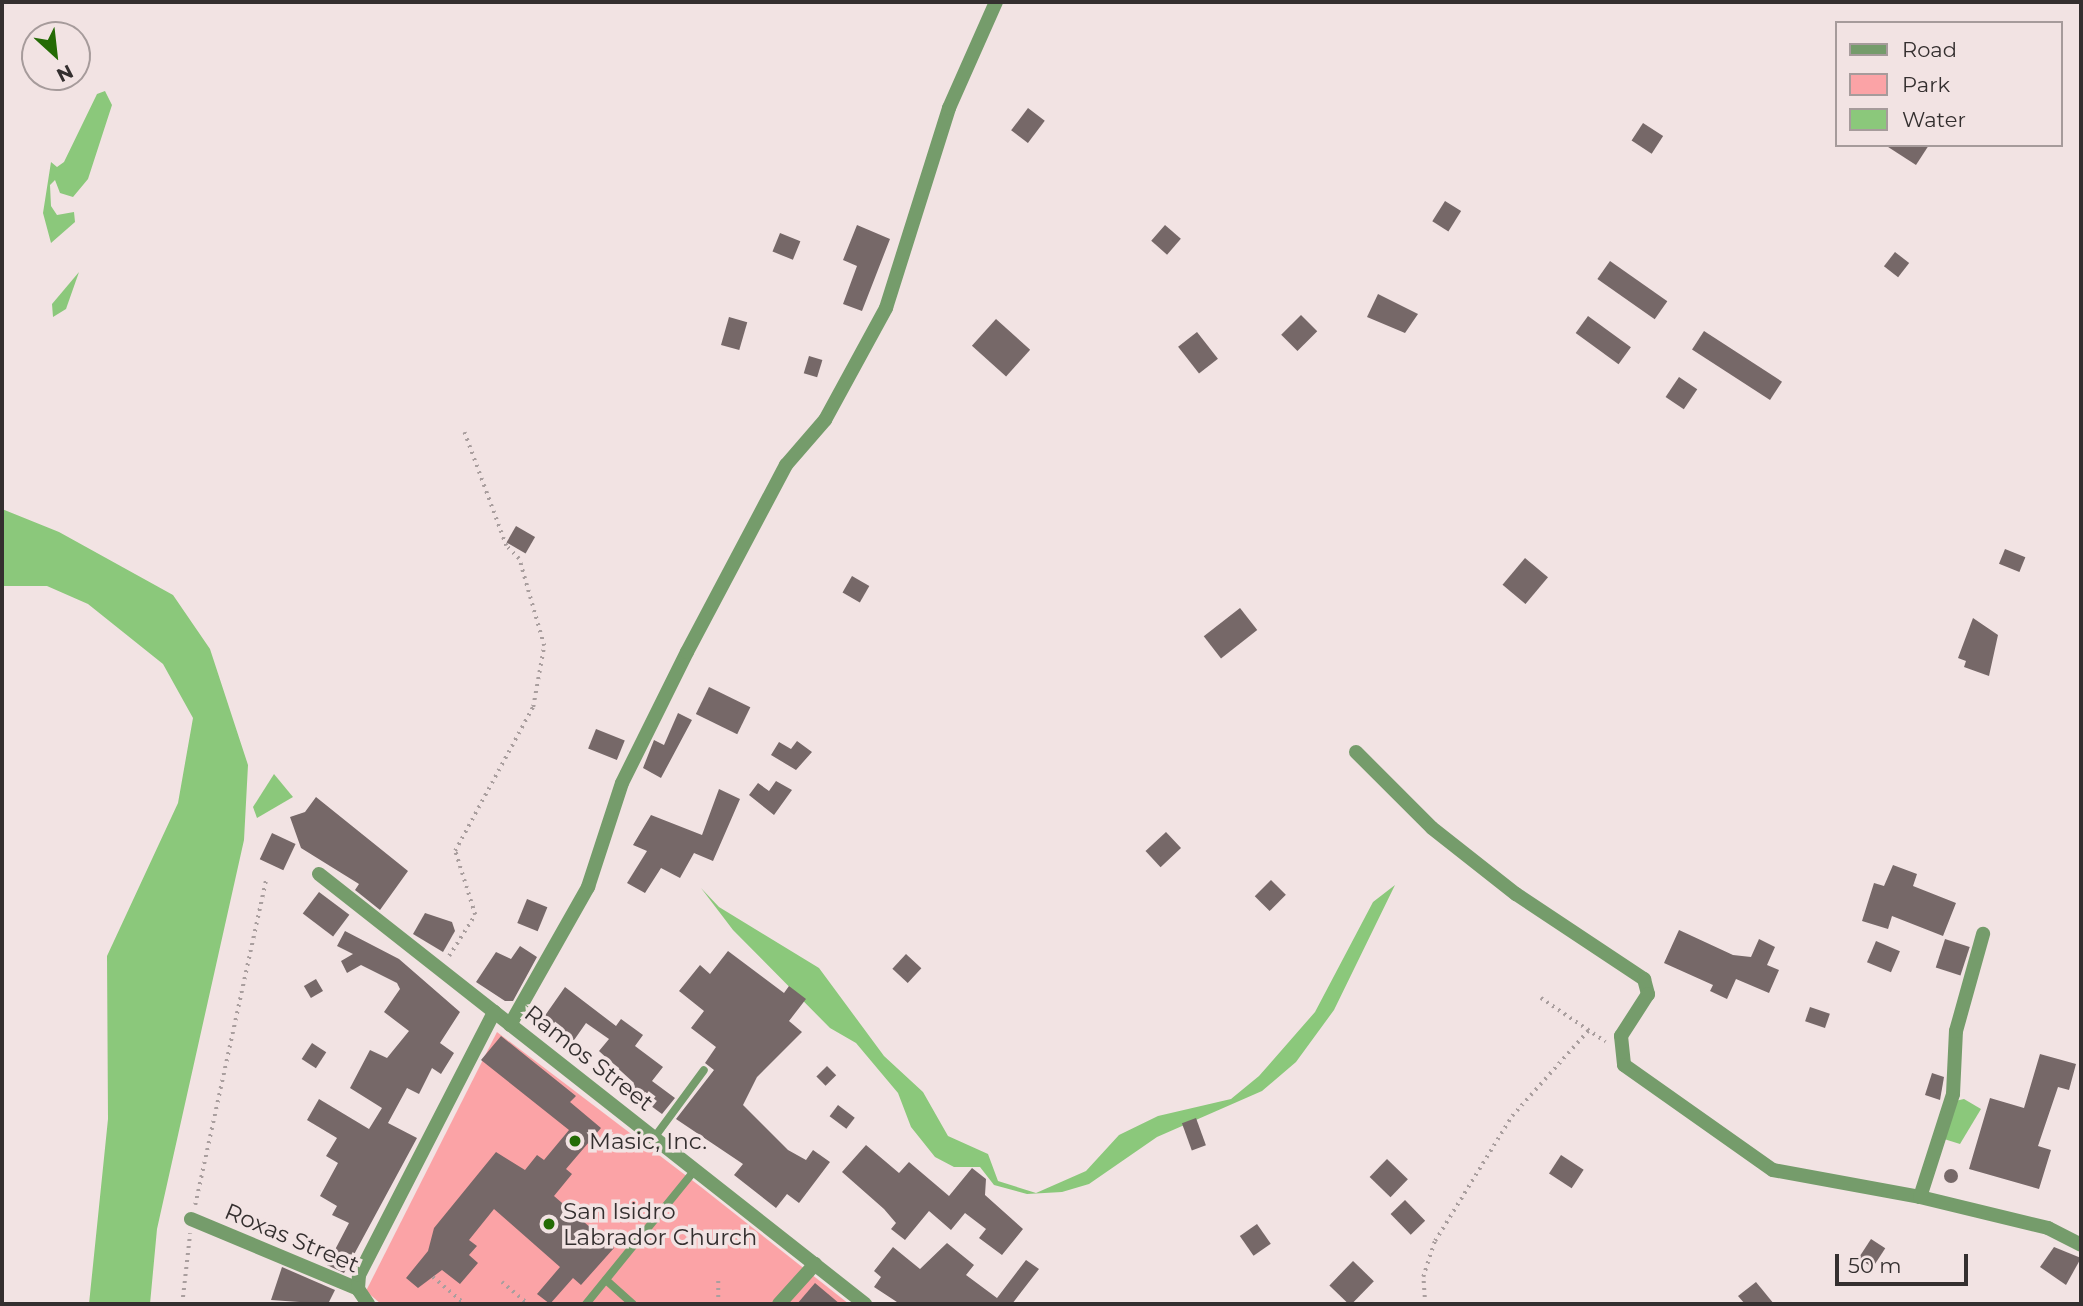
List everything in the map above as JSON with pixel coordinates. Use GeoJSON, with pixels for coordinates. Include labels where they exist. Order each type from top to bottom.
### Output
{"type":"FeatureCollection","features":[{"type":"Feature","properties":{"kind":"street"},"geometry":{"type":"LineString","coordinates":[[510,1024],[588,887],[622,783],[693,640],[786,465],[825,420],[886,308],[949,108],[996,2]]}},
{"type":"Feature","properties":{"kind":"street"},"geometry":{"type":"LineString","coordinates":[[1356,752],[1432,828],[1516,894],[1644,979],[1648,994],[1621,1036],[1620,1051],[1624,1065],[1773,1170],[1920,1197],[2048,1228],[2081,1245]]}},
{"type":"Feature","properties":{"kind":"street","name":"Ramos Street"},"geometry":{"type":"LineString","coordinates":[[318,874],[865,1304]]}},
{"type":"Feature","properties":{"kind":"street"},"geometry":{"type":"LineString","coordinates":[[1920,1197],[1953,1094],[1956,1031],[1983,934]]}},
{"type":"Feature","properties":{"kind":"street"},"geometry":{"type":"LineString","coordinates":[[358,1289],[359,1275],[494,1012]]}},
{"type":"Feature","properties":{"kind":"street","name":"Roxas Street"},"geometry":{"type":"LineString","coordinates":[[191,1219],[358,1289],[368,1304]]}},
{"type":"Feature","properties":{"kind":"street"},"geometry":{"type":"LineString","coordinates":[[779,1304],[815,1264]]}},
{"type":"Feature","properties":{"kind":"lane"},"geometry":{"type":"LineString","coordinates":[[654,1138],[704,1070]]}},
{"type":"Feature","properties":{"kind":"lane"},"geometry":{"type":"LineString","coordinates":[[586,1304],[695,1170]]}},
{"type":"Feature","properties":{"kind":"lane"},"geometry":{"type":"LineString","coordinates":[[606,1279],[633,1304]]}},
{"type":"Feature","properties":{"kind":"path"},"geometry":{"type":"LineString","coordinates":[[440,969],[475,915],[455,851],[533,707],[544,646],[519,559],[506,547],[464,432]]}},
{"type":"Feature","properties":{"kind":"path"},"geometry":{"type":"LineString","coordinates":[[182,1304],[191,1219],[266,879]]}},
{"type":"Feature","properties":{"kind":"path"},"geometry":{"type":"LineString","coordinates":[[1541,998],[1620,1051]]}},
{"type":"Feature","properties":{"kind":"path"},"geometry":{"type":"LineString","coordinates":[[1425,1304],[1423,1277],[1435,1241],[1512,1116],[1589,1030]]}},
{"type":"Feature","properties":{"kind":"path"},"geometry":{"type":"LineString","coordinates":[[718,1277],[718,1304]]}},
{"type":"Feature","properties":{"kind":"path"},"geometry":{"type":"LineString","coordinates":[[433,1278],[465,1304]]}},
{"type":"Feature","properties":{"kind":"path"},"geometry":{"type":"LineString","coordinates":[[502,1282],[528,1304]]}},
{"type":"Feature","properties":{"kind":"green space"},"geometry":{"type":"Polygon","coordinates":[[[497,1032],[849,1304],[381,1304],[366,1291],[497,1032]]]}},
{"type":"Feature","properties":{"kind":"water"},"geometry":{"type":"Polygon","coordinates":[[[105,91],[112,105],[88,179],[73,197],[60,193],[55,180],[50,185],[51,206],[57,215],[74,212],[75,222],[51,243],[43,213],[51,162],[57,167],[64,162],[97,94],[105,91]]]}},
{"type":"Feature","properties":{"kind":"water"},"geometry":{"type":"Polygon","coordinates":[[[79,272],[66,309],[53,317],[52,304],[79,272]]]}},
{"type":"Feature","properties":{"kind":"water"},"geometry":{"type":"Polygon","coordinates":[[[2,509],[59,532],[173,595],[210,649],[248,765],[244,840],[157,1229],[150,1304],[89,1304],[108,1119],[107,956],[178,803],[193,718],[163,664],[88,604],[47,586],[2,586],[2,509]]]}},
{"type":"Feature","properties":{"kind":"water"},"geometry":{"type":"Polygon","coordinates":[[[274,774],[293,797],[257,818],[253,807],[274,774]]]}},
{"type":"Feature","properties":{"kind":"water"},"geometry":{"type":"Polygon","coordinates":[[[1395,885],[1334,1010],[1296,1062],[1262,1091],[1157,1137],[1089,1184],[1062,1192],[1027,1194],[994,1185],[980,1167],[954,1167],[935,1157],[911,1127],[898,1093],[856,1043],[830,1028],[733,930],[701,888],[719,907],[819,968],[884,1056],[923,1092],[948,1136],[988,1154],[998,1181],[1036,1193],[1086,1171],[1119,1135],[1158,1116],[1231,1099],[1259,1076],[1315,1012],[1373,902],[1395,885]]]}},
{"type":"Feature","properties":{"kind":"water"},"geometry":{"type":"Polygon","coordinates":[[[1964,1099],[1981,1109],[1960,1144],[1944,1139],[1955,1101],[1964,1099]]]}},
{"type":"Feature","properties":{"kind":"building"},"geometry":{"type":"Polygon","coordinates":[[[1028,108],[1045,121],[1028,143],[1011,130],[1028,108]]]}},
{"type":"Feature","properties":{"kind":"building"},"geometry":{"type":"Polygon","coordinates":[[[1643,123],[1663,136],[1652,154],[1632,141],[1643,123]]]}},
{"type":"Feature","properties":{"kind":"building"},"geometry":{"type":"Polygon","coordinates":[[[1888,147],[1928,147],[1916,165],[1888,147]]]}},
{"type":"Feature","properties":{"kind":"building"},"geometry":{"type":"Polygon","coordinates":[[[1445,201],[1461,211],[1448,231],[1432,221],[1445,201]]]}},
{"type":"Feature","properties":{"kind":"building"},"geometry":{"type":"Polygon","coordinates":[[[857,225],[890,239],[862,311],[843,304],[857,266],[843,260],[857,225]]]}},
{"type":"Feature","properties":{"kind":"building"},"geometry":{"type":"Polygon","coordinates":[[[1165,225],[1181,239],[1167,255],[1151,241],[1165,225]]]}},
{"type":"Feature","properties":{"kind":"building"},"geometry":{"type":"Polygon","coordinates":[[[780,233],[800,241],[793,260],[773,252],[780,233]]]}},
{"type":"Feature","properties":{"kind":"building"},"geometry":{"type":"Polygon","coordinates":[[[1895,252],[1909,263],[1898,277],[1884,266],[1895,252]]]}},
{"type":"Feature","properties":{"kind":"building"},"geometry":{"type":"Polygon","coordinates":[[[1610,261],[1667,301],[1655,319],[1597,279],[1610,261]]]}},
{"type":"Feature","properties":{"kind":"building"},"geometry":{"type":"Polygon","coordinates":[[[1378,294],[1418,314],[1405,333],[1367,317],[1378,294]]]}},
{"type":"Feature","properties":{"kind":"building"},"geometry":{"type":"Polygon","coordinates":[[[1301,315],[1317,331],[1297,351],[1281,335],[1301,315]]]}},
{"type":"Feature","properties":{"kind":"building"},"geometry":{"type":"Polygon","coordinates":[[[1588,316],[1631,347],[1619,364],[1576,333],[1588,316]]]}},
{"type":"Feature","properties":{"kind":"building"},"geometry":{"type":"Polygon","coordinates":[[[729,317],[747,322],[739,350],[721,345],[729,317]]]}},
{"type":"Feature","properties":{"kind":"building"},"geometry":{"type":"Polygon","coordinates":[[[996,319],[1030,350],[1006,377],[972,346],[996,319]]]}},
{"type":"Feature","properties":{"kind":"building"},"geometry":{"type":"Polygon","coordinates":[[[1704,331],[1782,382],[1770,400],[1692,349],[1704,331]]]}},
{"type":"Feature","properties":{"kind":"building"},"geometry":{"type":"Polygon","coordinates":[[[1197,332],[1218,359],[1199,374],[1178,347],[1197,332]]]}},
{"type":"Feature","properties":{"kind":"building"},"geometry":{"type":"Polygon","coordinates":[[[809,356],[822,360],[817,377],[804,373],[809,356]]]}},
{"type":"Feature","properties":{"kind":"building"},"geometry":{"type":"Polygon","coordinates":[[[1679,377],[1697,389],[1684,409],[1666,397],[1679,377]]]}},
{"type":"Feature","properties":{"kind":"building"},"geometry":{"type":"Polygon","coordinates":[[[516,526],[535,537],[526,553],[506,542],[516,526]]]}},
{"type":"Feature","properties":{"kind":"building"},"geometry":{"type":"Polygon","coordinates":[[[2005,549],[2025,557],[2019,572],[1999,564],[2005,549]]]}},
{"type":"Feature","properties":{"kind":"building"},"geometry":{"type":"Polygon","coordinates":[[[1525,558],[1548,577],[1525,604],[1503,585],[1525,558]]]}},
{"type":"Feature","properties":{"kind":"building"},"geometry":{"type":"Polygon","coordinates":[[[852,576],[869,586],[860,602],[842,592],[852,576]]]}},
{"type":"Feature","properties":{"kind":"building"},"geometry":{"type":"Polygon","coordinates":[[[1240,608],[1257,630],[1221,658],[1204,636],[1240,608]]]}},
{"type":"Feature","properties":{"kind":"building"},"geometry":{"type":"Polygon","coordinates":[[[1973,618],[1998,635],[1989,676],[1964,667],[1966,661],[1958,658],[1973,618]]]}},
{"type":"Feature","properties":{"kind":"building"},"geometry":{"type":"Polygon","coordinates":[[[709,687],[750,707],[737,734],[696,714],[709,687]]]}},
{"type":"Feature","properties":{"kind":"building"},"geometry":{"type":"Polygon","coordinates":[[[678,713],[692,720],[661,778],[643,768],[654,740],[664,745],[678,713]]]}},
{"type":"Feature","properties":{"kind":"building"},"geometry":{"type":"Polygon","coordinates":[[[596,729],[625,741],[617,760],[588,748],[596,729]]]}},
{"type":"Feature","properties":{"kind":"building"},"geometry":{"type":"Polygon","coordinates":[[[797,741],[812,752],[796,770],[771,755],[779,742],[791,749],[797,741]]]}},
{"type":"Feature","properties":{"kind":"building"},"geometry":{"type":"Polygon","coordinates":[[[776,781],[792,790],[774,815],[749,795],[758,783],[769,791],[776,781]]]}},
{"type":"Feature","properties":{"kind":"building"},"geometry":{"type":"Polygon","coordinates":[[[719,789],[740,799],[713,861],[694,853],[680,878],[661,868],[645,893],[627,883],[647,851],[633,845],[651,815],[702,835],[719,789]]]}},
{"type":"Feature","properties":{"kind":"building"},"geometry":{"type":"Polygon","coordinates":[[[316,797],[408,871],[380,910],[355,890],[359,884],[301,848],[290,817],[305,812],[316,797]]]}},
{"type":"Feature","properties":{"kind":"building"},"geometry":{"type":"Polygon","coordinates":[[[1166,832],[1181,848],[1161,867],[1146,851],[1166,832]]]}},
{"type":"Feature","properties":{"kind":"building"},"geometry":{"type":"Polygon","coordinates":[[[272,833],[296,844],[283,870],[260,859],[272,833]]]}},
{"type":"Feature","properties":{"kind":"building"},"geometry":{"type":"Polygon","coordinates":[[[1893,865],[1917,874],[1913,886],[1956,903],[1943,936],[1892,916],[1888,929],[1862,921],[1874,883],[1884,886],[1893,865]]]}},
{"type":"Feature","properties":{"kind":"building"},"geometry":{"type":"Polygon","coordinates":[[[1271,880],[1286,895],[1270,911],[1255,896],[1271,880]]]}},
{"type":"Feature","properties":{"kind":"building"},"geometry":{"type":"Polygon","coordinates":[[[319,892],[349,915],[333,936],[303,914],[319,892]]]}},
{"type":"Feature","properties":{"kind":"building"},"geometry":{"type":"Polygon","coordinates":[[[527,899],[547,907],[538,931],[517,923],[527,899]]]}},
{"type":"Feature","properties":{"kind":"building"},"geometry":{"type":"Polygon","coordinates":[[[425,913],[452,922],[455,931],[443,952],[413,934],[425,913]]]}},
{"type":"Feature","properties":{"kind":"building"},"geometry":{"type":"Polygon","coordinates":[[[1679,930],[1733,955],[1751,957],[1759,939],[1775,947],[1767,965],[1779,970],[1769,993],[1736,979],[1727,999],[1710,991],[1713,985],[1664,963],[1679,930]]]}},
{"type":"Feature","properties":{"kind":"building"},"geometry":{"type":"Polygon","coordinates":[[[345,931],[399,959],[460,1012],[440,1043],[454,1053],[441,1074],[432,1068],[419,1094],[407,1088],[388,1123],[417,1138],[344,1273],[327,1265],[349,1223],[332,1215],[337,1206],[320,1196],[338,1163],[326,1156],[337,1138],[307,1120],[319,1099],[369,1129],[382,1108],[350,1088],[370,1050],[387,1058],[409,1031],[384,1012],[400,989],[397,983],[361,965],[347,973],[341,961],[353,954],[337,946],[345,931]]]}},
{"type":"Feature","properties":{"kind":"building"},"geometry":{"type":"Polygon","coordinates":[[[1945,939],[1970,947],[1960,976],[1936,968],[1945,939]]]}},
{"type":"Feature","properties":{"kind":"building"},"geometry":{"type":"Polygon","coordinates":[[[1876,941],[1900,951],[1891,972],[1867,962],[1876,941]]]}},
{"type":"Feature","properties":{"kind":"building"},"geometry":{"type":"Polygon","coordinates":[[[520,946],[537,957],[513,1001],[505,1001],[476,982],[496,952],[511,959],[520,946]]]}},
{"type":"Feature","properties":{"kind":"building"},"geometry":{"type":"Polygon","coordinates":[[[728,951],[784,993],[789,986],[806,999],[789,1021],[802,1032],[757,1077],[743,1105],[788,1150],[806,1160],[813,1150],[830,1162],[799,1203],[787,1194],[776,1208],[734,1175],[743,1164],[676,1119],[714,1070],[705,1063],[716,1047],[691,1028],[704,1011],[679,991],[700,965],[710,974],[728,951]]]}},
{"type":"Feature","properties":{"kind":"building"},"geometry":{"type":"Polygon","coordinates":[[[906,954],[921,968],[908,983],[892,969],[906,954]]]}},
{"type":"Feature","properties":{"kind":"building"},"geometry":{"type":"Polygon","coordinates":[[[316,979],[323,991],[311,998],[304,986],[316,979]]]}},
{"type":"Feature","properties":{"kind":"building"},"geometry":{"type":"Polygon","coordinates":[[[565,987],[616,1026],[621,1019],[643,1035],[635,1046],[663,1067],[652,1081],[675,1098],[662,1114],[640,1098],[636,1104],[624,1096],[634,1083],[599,1051],[609,1039],[586,1023],[572,1043],[544,1017],[565,987]]]}},
{"type":"Feature","properties":{"kind":"building"},"geometry":{"type":"Polygon","coordinates":[[[1810,1007],[1830,1014],[1825,1028],[1805,1021],[1810,1007]]]}},
{"type":"Feature","properties":{"kind":"building"},"geometry":{"type":"Polygon","coordinates":[[[501,1036],[576,1096],[570,1102],[601,1128],[566,1169],[572,1174],[554,1196],[614,1248],[581,1285],[573,1278],[550,1304],[537,1294],[560,1267],[494,1209],[469,1240],[477,1246],[469,1255],[478,1263],[460,1284],[442,1270],[418,1288],[406,1278],[428,1251],[434,1228],[496,1152],[525,1170],[537,1155],[544,1160],[569,1130],[481,1060],[501,1036]]]}},
{"type":"Feature","properties":{"kind":"building"},"geometry":{"type":"Polygon","coordinates":[[[312,1043],[326,1052],[316,1068],[302,1059],[312,1043]]]}},
{"type":"Feature","properties":{"kind":"building"},"geometry":{"type":"Polygon","coordinates":[[[2040,1054],[2076,1064],[2069,1090],[2058,1087],[2038,1146],[2051,1150],[2039,1189],[1969,1169],[1990,1098],[2024,1108],[2040,1054]]]}},
{"type":"Feature","properties":{"kind":"building"},"geometry":{"type":"Polygon","coordinates":[[[827,1066],[836,1075],[826,1086],[816,1077],[827,1066]]]}},
{"type":"Feature","properties":{"kind":"building"},"geometry":{"type":"Polygon","coordinates":[[[1932,1073],[1944,1077],[1940,1100],[1925,1095],[1932,1073]]]}},
{"type":"Feature","properties":{"kind":"building"},"geometry":{"type":"Polygon","coordinates":[[[838,1105],[855,1118],[846,1129],[830,1116],[838,1105]]]}},
{"type":"Feature","properties":{"kind":"building"},"geometry":{"type":"Polygon","coordinates":[[[1196,1118],[1206,1145],[1192,1150],[1182,1123],[1196,1118]]]}},
{"type":"Feature","properties":{"kind":"building"},"geometry":{"type":"Polygon","coordinates":[[[866,1145],[899,1173],[909,1162],[949,1196],[972,1168],[986,1179],[985,1195],[1023,1229],[1002,1255],[979,1238],[986,1229],[965,1213],[951,1230],[929,1211],[905,1240],[891,1229],[896,1223],[884,1209],[842,1172],[866,1145]]]}},
{"type":"Feature","properties":{"kind":"building"},"geometry":{"type":"Polygon","coordinates":[[[1561,1155],[1584,1170],[1572,1188],[1549,1173],[1561,1155]]]}},
{"type":"Feature","properties":{"kind":"building"},"geometry":{"type":"Polygon","coordinates":[[[1387,1159],[1408,1179],[1390,1197],[1370,1177],[1387,1159]]]}},
{"type":"Feature","properties":{"kind":"building"},"geometry":{"type":"Polygon","coordinates":[[[1948,1169],[1954,1169],[1958,1176],[1954,1183],[1948,1183],[1944,1179],[1944,1173],[1948,1169]]]}},
{"type":"Feature","properties":{"kind":"building"},"geometry":{"type":"Polygon","coordinates":[[[1405,1200],[1425,1221],[1411,1235],[1391,1214],[1405,1200]]]}},
{"type":"Feature","properties":{"kind":"building"},"geometry":{"type":"Polygon","coordinates":[[[1257,1224],[1271,1244],[1254,1256],[1240,1236],[1257,1224]]]}},
{"type":"Feature","properties":{"kind":"building"},"geometry":{"type":"Polygon","coordinates":[[[1871,1239],[1885,1248],[1873,1268],[1858,1258],[1871,1239]]]}},
{"type":"Feature","properties":{"kind":"building"},"geometry":{"type":"Polygon","coordinates":[[[947,1243],[974,1265],[966,1275],[997,1298],[1026,1260],[1039,1269],[1012,1304],[900,1304],[874,1287],[881,1277],[874,1271],[893,1247],[920,1269],[947,1243]]]}},
{"type":"Feature","properties":{"kind":"building"},"geometry":{"type":"Polygon","coordinates":[[[2054,1247],[2081,1258],[2066,1285],[2040,1267],[2054,1247]]]}},
{"type":"Feature","properties":{"kind":"building"},"geometry":{"type":"Polygon","coordinates":[[[1353,1261],[1374,1281],[1352,1304],[1329,1285],[1353,1261]]]}},
{"type":"Feature","properties":{"kind":"building"},"geometry":{"type":"Polygon","coordinates":[[[282,1267],[335,1290],[328,1304],[271,1300],[282,1267]]]}},
{"type":"Feature","properties":{"kind":"building"},"geometry":{"type":"Polygon","coordinates":[[[1756,1282],[1774,1304],[1745,1304],[1738,1296],[1756,1282]]]}},
{"type":"Feature","properties":{"kind":"building"},"geometry":{"type":"Polygon","coordinates":[[[815,1283],[840,1304],[797,1304],[815,1283]]]}},
{"type":"Feature","properties":{"kind":"place","name":"Masic, Inc."},"geometry":{"type":"Point","coordinates":[575,1141]}},
{"type":"Feature","properties":{"kind":"place","name":"San Isidro Labrador Church"},"geometry":{"type":"Point","coordinates":[549,1224]}}]}
